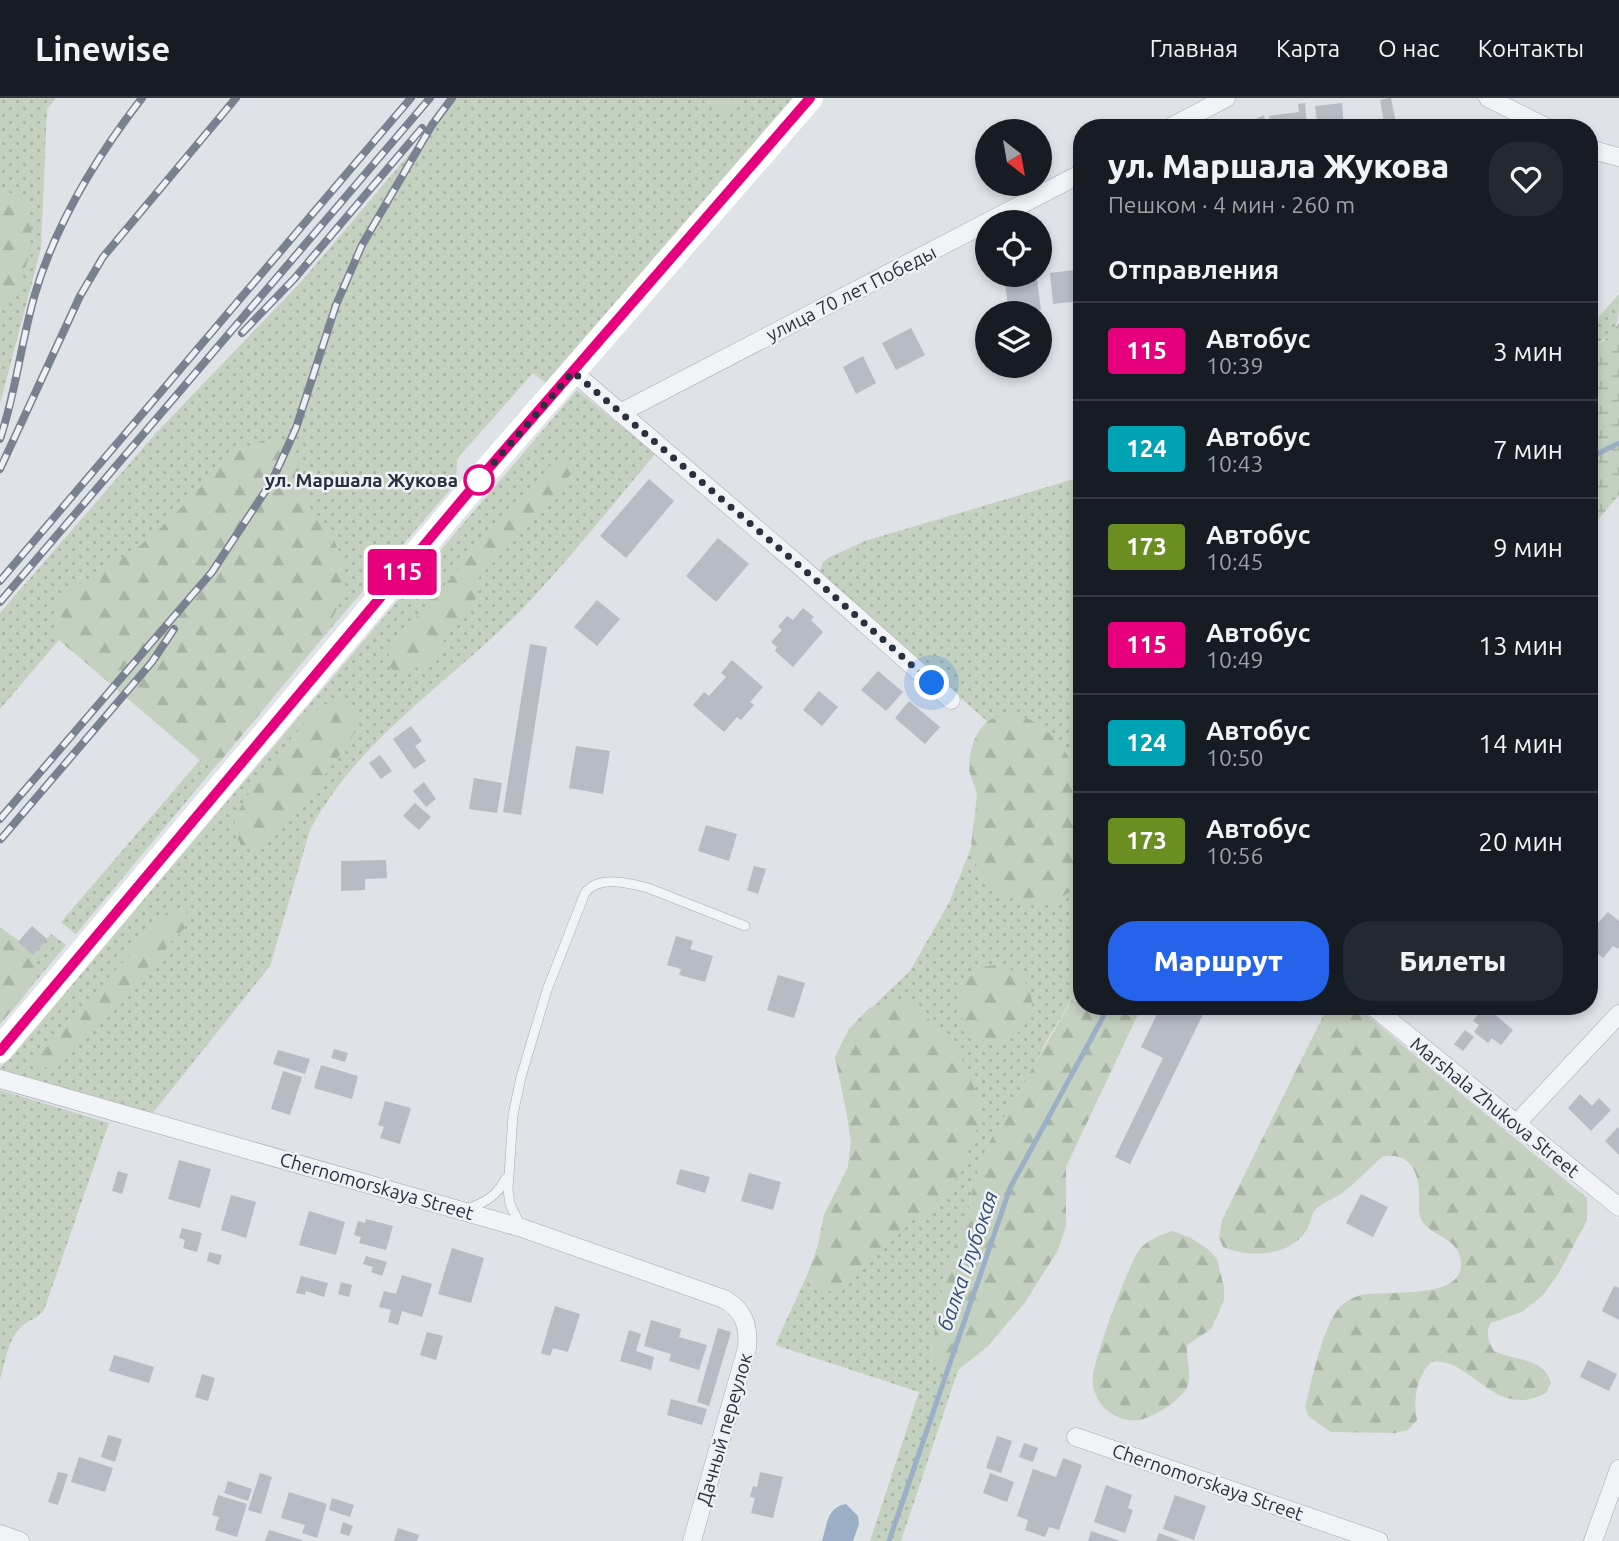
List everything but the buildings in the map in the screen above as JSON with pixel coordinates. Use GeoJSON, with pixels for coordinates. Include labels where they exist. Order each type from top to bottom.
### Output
{"type":"FeatureCollection","features":[{"type":"Feature","properties":{"kind":"main road"},"geometry":{"type":"LineString","coordinates":[[0,1051],[488,469],[810,98]]}},
{"type":"Feature","properties":{"kind":"street"},"geometry":{"type":"LineString","coordinates":[[1186,119],[1226,98]]}},
{"type":"Feature","properties":{"kind":"street"},"geometry":{"type":"LineString","coordinates":[[1488,98],[1530,119]]}},
{"type":"Feature","properties":{"kind":"street"},"geometry":{"type":"LineString","coordinates":[[1598,151],[1619,157]]}},
{"type":"Feature","properties":{"kind":"street","name":"улица 70 лет Победы"},"geometry":{"type":"LineString","coordinates":[[620,412],[1073,178]]}},
{"type":"Feature","properties":{"kind":"street"},"geometry":{"type":"LineString","coordinates":[[573,372],[801,567],[951,700]]}},
{"type":"Feature","properties":{"kind":"street"},"geometry":{"type":"LineString","coordinates":[[1516,1124],[1619,1014]]}},
{"type":"Feature","properties":{"kind":"street","name":"Marshala Zhukova Street"},"geometry":{"type":"LineString","coordinates":[[1383,1015],[1619,1207]]}},
{"type":"Feature","properties":{"kind":"street","name":"Chernomorskaya Street"},"geometry":{"type":"LineString","coordinates":[[0,1080],[522,1228],[724,1299],[744,1315]]}},
{"type":"Feature","properties":{"kind":"street","name":"Дачный переулок"},"geometry":{"type":"LineString","coordinates":[[692,1541],[747,1348],[744,1315]]}},
{"type":"Feature","properties":{"kind":"street","name":"Chernomorskaya Street"},"geometry":{"type":"LineString","coordinates":[[1076,1437],[1379,1541]]}},
{"type":"Feature","properties":{"kind":"street"},"geometry":{"type":"LineString","coordinates":[[1593,1541],[1619,1469]]}},
{"type":"Feature","properties":{"kind":"street"},"geometry":{"type":"LineString","coordinates":[[0,1534],[20,1541]]}},
{"type":"Feature","properties":{"kind":"lane"},"geometry":{"type":"LineString","coordinates":[[522,1228],[510,1204],[508,1173],[513,1115],[521,1077],[555,968],[591,884],[610,882],[648,888],[745,926]]}},
{"type":"Feature","properties":{"kind":"lane"},"geometry":{"type":"LineString","coordinates":[[462,1210],[491,1199],[499,1191],[508,1173]]}},
{"type":"Feature","properties":{"kind":"green space"},"geometry":{"type":"Polygon","coordinates":[[[0,98],[56,98],[47,109],[41,248],[0,404],[0,98]]]}},
{"type":"Feature","properties":{"kind":"green space"},"geometry":{"type":"Polygon","coordinates":[[[457,98],[796,98],[548,385],[533,373],[457,459],[456,483],[324,636],[76,934],[61,922],[200,760],[59,640],[0,709],[0,613],[156,433],[300,283],[457,98]]]}},
{"type":"Feature","properties":{"kind":"green space"},"geometry":{"type":"Polygon","coordinates":[[[702,98],[732,98],[733,107],[724,111],[716,110],[702,98]]]}},
{"type":"Feature","properties":{"kind":"green space"},"geometry":{"type":"Polygon","coordinates":[[[4,192],[23,199],[32,229],[23,275],[9,299],[0,305],[0,194],[4,192]]]}},
{"type":"Feature","properties":{"kind":"green space"},"geometry":{"type":"Polygon","coordinates":[[[1619,294],[1619,314],[1615,327],[1612,333],[1598,343],[1598,318],[1619,294]]]}},
{"type":"Feature","properties":{"kind":"green space"},"geometry":{"type":"Polygon","coordinates":[[[1619,323],[1619,495],[1598,520],[1598,344],[1604,341],[1619,323]]]}},
{"type":"Feature","properties":{"kind":"green space"},"geometry":{"type":"Polygon","coordinates":[[[577,390],[655,454],[527,604],[381,737],[330,797],[310,830],[270,966],[152,1114],[0,1072],[0,1068],[577,390]]]}},
{"type":"Feature","properties":{"kind":"green space"},"geometry":{"type":"Polygon","coordinates":[[[274,438],[294,445],[308,505],[335,542],[343,563],[341,600],[324,636],[219,763],[200,760],[59,640],[54,626],[54,613],[58,604],[74,588],[128,555],[153,535],[228,458],[248,446],[274,438]]]}},
{"type":"Feature","properties":{"kind":"green space"},"geometry":{"type":"Polygon","coordinates":[[[559,458],[566,459],[572,466],[572,473],[478,579],[476,598],[439,648],[415,668],[394,671],[387,664],[390,647],[559,458]]]}},
{"type":"Feature","properties":{"kind":"green space"},"geometry":{"type":"Polygon","coordinates":[[[1073,479],[1073,997],[1047,1040],[973,1186],[968,1214],[948,1261],[931,1357],[939,1367],[958,1370],[901,1541],[870,1541],[919,1392],[775,1345],[815,1258],[824,1215],[848,1167],[851,1142],[835,1057],[849,1029],[910,971],[950,901],[972,845],[977,793],[969,767],[974,740],[987,721],[819,572],[828,558],[865,541],[1073,479]]]}},
{"type":"Feature","properties":{"kind":"green space"},"geometry":{"type":"Polygon","coordinates":[[[340,700],[355,713],[357,725],[353,736],[329,770],[279,826],[256,846],[245,848],[235,835],[234,825],[246,798],[285,746],[311,717],[325,705],[340,700]]]}},
{"type":"Feature","properties":{"kind":"green space"},"geometry":{"type":"Polygon","coordinates":[[[1012,713],[1038,724],[1059,744],[1073,766],[1073,890],[1049,903],[1022,902],[1001,892],[983,875],[973,856],[972,835],[977,797],[969,770],[969,760],[979,731],[996,717],[1012,713]]]}},
{"type":"Feature","properties":{"kind":"green space"},"geometry":{"type":"Polygon","coordinates":[[[169,910],[185,910],[190,922],[66,1056],[51,1066],[40,1068],[36,1063],[38,1057],[169,910]]]}},
{"type":"Feature","properties":{"kind":"green space"},"geometry":{"type":"Polygon","coordinates":[[[0,927],[33,955],[51,934],[66,945],[0,1024],[0,927]]]}},
{"type":"Feature","properties":{"kind":"green space"},"geometry":{"type":"Polygon","coordinates":[[[0,927],[33,955],[36,973],[27,992],[0,1024],[0,927]]]}},
{"type":"Feature","properties":{"kind":"green space"},"geometry":{"type":"Polygon","coordinates":[[[1001,965],[1020,976],[1029,988],[1032,1002],[1030,1016],[1022,1029],[1007,1040],[992,1042],[979,1039],[969,1030],[959,1003],[962,988],[974,972],[982,967],[1001,965]]]}},
{"type":"Feature","properties":{"kind":"green space"},"geometry":{"type":"Polygon","coordinates":[[[1073,998],[1073,1015],[1138,1015],[1066,1167],[1066,1226],[1058,1250],[1024,1304],[987,1347],[958,1370],[938,1367],[931,1358],[948,1261],[968,1214],[973,1186],[985,1150],[1073,998]]]}},
{"type":"Feature","properties":{"kind":"green space"},"geometry":{"type":"Polygon","coordinates":[[[891,1001],[907,1002],[922,1011],[962,1059],[979,1100],[980,1122],[950,1195],[933,1214],[912,1220],[902,1227],[860,1272],[841,1287],[827,1292],[815,1286],[807,1275],[821,1238],[824,1215],[848,1167],[851,1142],[835,1057],[849,1029],[869,1008],[891,1001]]]}},
{"type":"Feature","properties":{"kind":"green space"},"geometry":{"type":"Polygon","coordinates":[[[1324,1015],[1366,1015],[1587,1198],[1587,1220],[1559,1273],[1543,1295],[1522,1312],[1491,1323],[1488,1330],[1494,1351],[1542,1368],[1551,1383],[1546,1393],[1528,1399],[1511,1399],[1497,1394],[1459,1368],[1446,1363],[1431,1362],[1417,1389],[1417,1420],[1408,1430],[1395,1433],[1331,1432],[1309,1417],[1305,1407],[1318,1355],[1328,1327],[1340,1307],[1358,1296],[1439,1288],[1452,1282],[1460,1272],[1460,1257],[1453,1244],[1423,1222],[1420,1216],[1417,1177],[1411,1165],[1402,1158],[1382,1157],[1343,1192],[1318,1207],[1299,1240],[1279,1250],[1256,1254],[1223,1247],[1219,1237],[1222,1220],[1324,1015]]]}},
{"type":"Feature","properties":{"kind":"green space"},"geometry":{"type":"Polygon","coordinates":[[[0,1090],[109,1123],[44,1310],[24,1324],[13,1338],[0,1380],[0,1090]]]}},
{"type":"Feature","properties":{"kind":"green space"},"geometry":{"type":"Polygon","coordinates":[[[1173,1231],[1191,1238],[1217,1259],[1224,1287],[1224,1300],[1211,1329],[1187,1345],[1189,1378],[1184,1392],[1173,1403],[1152,1416],[1126,1420],[1108,1411],[1099,1401],[1093,1382],[1095,1364],[1135,1257],[1147,1243],[1173,1231]]]}},
{"type":"Feature","properties":{"kind":"water"},"geometry":{"type":"Polygon","coordinates":[[[846,1504],[858,1516],[859,1524],[853,1541],[822,1541],[831,1513],[846,1504]]]}},
{"type":"Feature","properties":{"kind":"waterway","name":"балка Глубокая"},"geometry":{"type":"LineString","coordinates":[[1598,454],[1619,443]]}},
{"type":"Feature","properties":{"kind":"waterway","name":"балка Глубокая"},"geometry":{"type":"LineString","coordinates":[[889,1541],[1010,1188],[1104,1015]]}},
{"type":"Feature","properties":{"kind":"railway"},"geometry":{"type":"LineString","coordinates":[[0,439],[35,294],[54,242],[94,167],[142,98]]}},
{"type":"Feature","properties":{"kind":"railway"},"geometry":{"type":"LineString","coordinates":[[0,469],[80,296],[103,257],[236,98]]}},
{"type":"Feature","properties":{"kind":"railway"},"geometry":{"type":"LineString","coordinates":[[0,581],[411,98]]}},
{"type":"Feature","properties":{"kind":"railway"},"geometry":{"type":"LineString","coordinates":[[0,602],[430,98]]}},
{"type":"Feature","properties":{"kind":"railway"},"geometry":{"type":"LineString","coordinates":[[0,819],[212,572],[272,481],[296,428],[336,305],[362,245],[432,125],[452,98]]}},
{"type":"Feature","properties":{"kind":"railway"},"geometry":{"type":"LineString","coordinates":[[242,333],[294,279],[422,128]]}},
{"type":"Feature","properties":{"kind":"railway"},"geometry":{"type":"LineString","coordinates":[[1,839],[152,662],[174,629]]}},
{"type":"Feature","properties":{"kind":"bus line","name":"115"},"geometry":{"type":"LineString","coordinates":[[0,1051],[488,469],[810,98]]}},
{"type":"Feature","properties":{"kind":"place","name":"ул. Маршала Жукова"},"geometry":{"type":"Point","coordinates":[479,480]}},
{"type":"Feature","properties":{"kind":"route"},"geometry":{"type":"LineString","coordinates":[[479,480],[470,490],[573,372],[932,683]]}}]}
